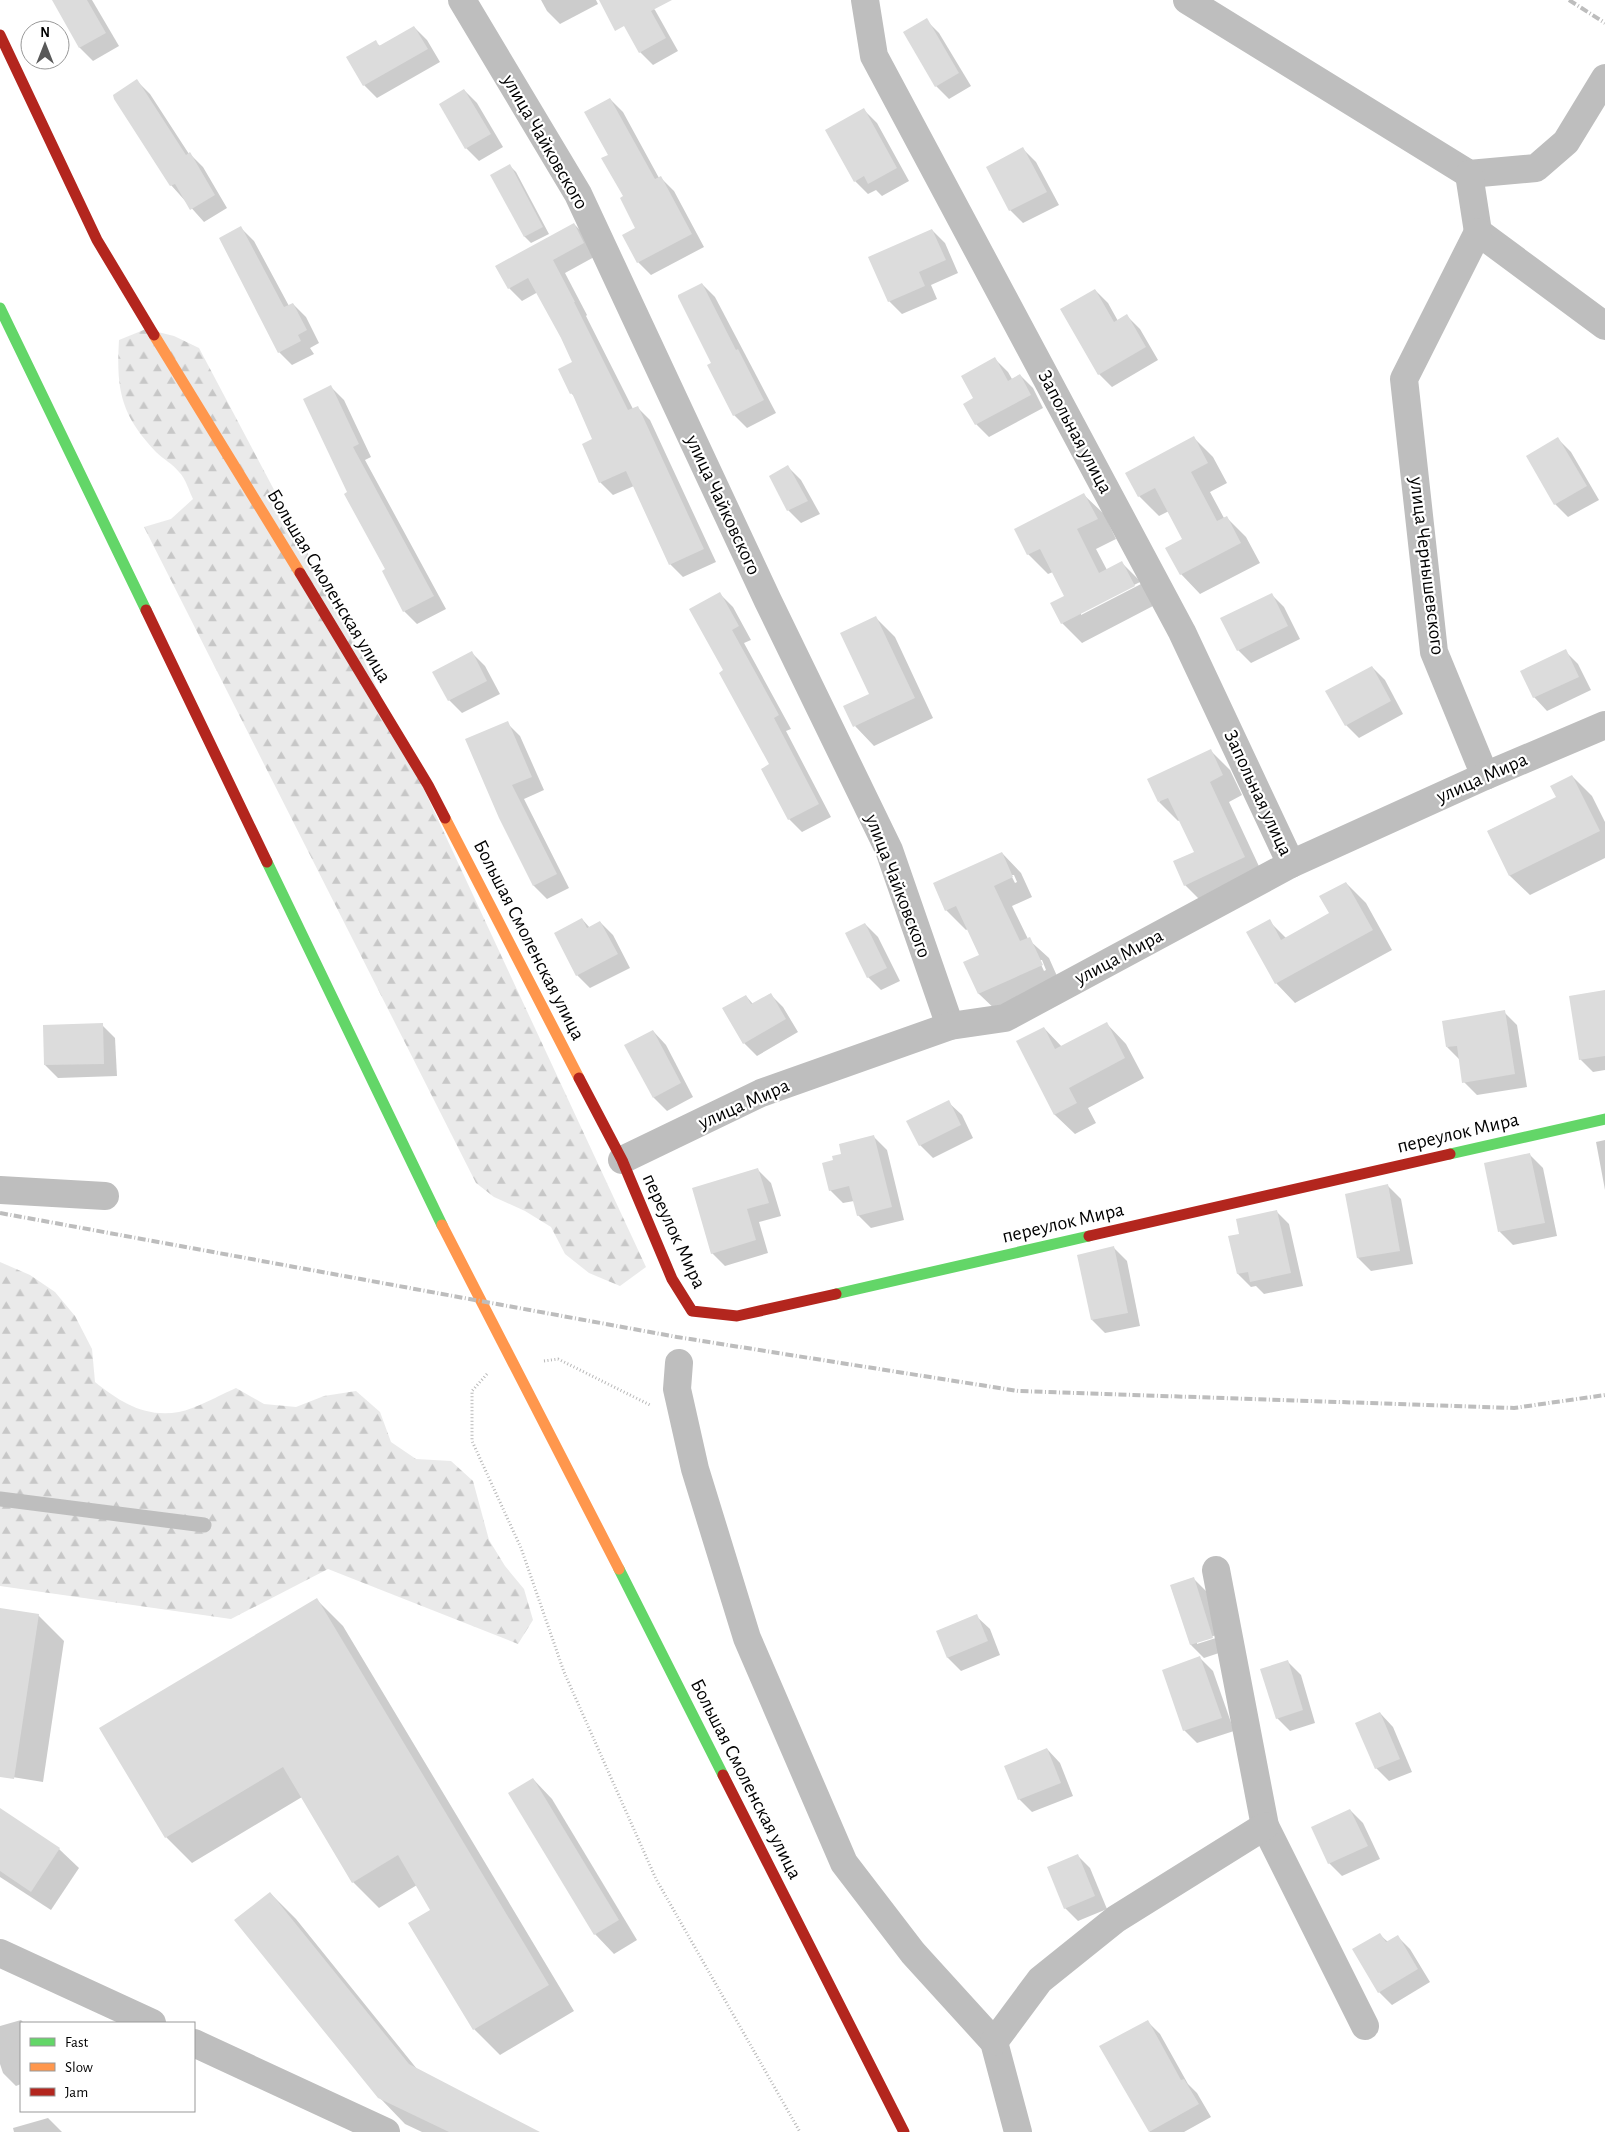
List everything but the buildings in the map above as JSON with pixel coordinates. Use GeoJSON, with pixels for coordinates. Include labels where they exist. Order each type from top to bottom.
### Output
{"type":"FeatureCollection","features":[{"type":"Feature","properties":{"kind":"street","name":"улица Чайковского"},"geometry":{"type":"LineString","coordinates":[[462,0],[578,194],[768,601],[889,850],[950,1026]]}},
{"type":"Feature","properties":{"kind":"street","name":"Запольная улица"},"geometry":{"type":"LineString","coordinates":[[865,0],[874,56],[1182,632],[1291,864]]}},
{"type":"Feature","properties":{"kind":"street"},"geometry":{"type":"LineString","coordinates":[[1187,0],[1469,174],[1536,168],[1566,142],[1605,78]]}},
{"type":"Feature","properties":{"kind":"street","name":"Большая Смоленская улица"},"geometry":{"type":"LineString","coordinates":[[0,35],[97,240],[428,785],[524,974],[622,1160]]}},
{"type":"Feature","properties":{"kind":"street"},"geometry":{"type":"LineString","coordinates":[[1469,174],[1478,232],[1605,326]]}},
{"type":"Feature","properties":{"kind":"street","name":"улица Чернышевского"},"geometry":{"type":"LineString","coordinates":[[1478,232],[1404,379],[1434,652],[1486,776]]}},
{"type":"Feature","properties":{"kind":"street","name":"Большая Смоленская улица"},"geometry":{"type":"LineString","coordinates":[[0,308],[437,1215],[555,1442],[904,2132]]}},
{"type":"Feature","properties":{"kind":"street","name":"улица Мира"},"geometry":{"type":"LineString","coordinates":[[622,1160],[762,1093],[950,1026],[1005,1018],[1291,864],[1605,724]]}},
{"type":"Feature","properties":{"kind":"street","name":"переулок Мира"},"geometry":{"type":"LineString","coordinates":[[622,1160],[672,1279],[692,1311],[737,1316],[1605,1119]]}},
{"type":"Feature","properties":{"kind":"street"},"geometry":{"type":"LineString","coordinates":[[0,1190],[105,1196]]}},
{"type":"Feature","properties":{"kind":"street"},"geometry":{"type":"LineString","coordinates":[[680,1363],[677,1389],[694,1469],[747,1638],[844,1863],[913,1953],[994,2042],[1018,2132]]}},
{"type":"Feature","properties":{"kind":"street"},"geometry":{"type":"LineString","coordinates":[[1216,1570],[1265,1826],[1365,2026]]}},
{"type":"Feature","properties":{"kind":"street"},"geometry":{"type":"LineString","coordinates":[[994,2042],[1040,1980],[1116,1919],[1265,1826]]}},
{"type":"Feature","properties":{"kind":"street"},"geometry":{"type":"LineString","coordinates":[[0,1953],[150,2022]]}},
{"type":"Feature","properties":{"kind":"street"},"geometry":{"type":"LineString","coordinates":[[195,2043],[386,2132]]}},
{"type":"Feature","properties":{"kind":"lane"},"geometry":{"type":"LineString","coordinates":[[0,1499],[204,1525]]}},
{"type":"Feature","properties":{"kind":"path"},"geometry":{"type":"LineString","coordinates":[[540,1361],[558,1359],[665,1413],[683,1413]]}},
{"type":"Feature","properties":{"kind":"path"},"geometry":{"type":"LineString","coordinates":[[490,1372],[472,1391],[472,1441],[520,1548],[564,1672],[656,1878],[800,2132]]}},
{"type":"Feature","properties":{"kind":"green space"},"geometry":{"type":"Polygon","coordinates":[[[146,329],[174,336],[199,348],[361,654],[646,1267],[620,1286],[589,1273],[565,1254],[551,1227],[525,1211],[494,1197],[476,1183],[144,527],[171,519],[193,499],[181,475],[174,466],[156,452],[144,439],[135,426],[123,401],[118,358],[119,340],[146,329]]]}},
{"type":"Feature","properties":{"kind":"green space"},"geometry":{"type":"Polygon","coordinates":[[[0,1262],[30,1275],[55,1292],[75,1316],[92,1349],[95,1382],[114,1396],[134,1407],[155,1413],[179,1412],[200,1405],[236,1388],[264,1404],[296,1407],[324,1396],[356,1391],[380,1412],[391,1442],[416,1459],[451,1461],[473,1481],[489,1540],[505,1566],[524,1589],[533,1620],[518,1644],[328,1569],[231,1619],[0,1586],[0,1262]]]}},
{"type":"Feature","properties":{"kind":"railway"},"geometry":{"type":"LineString","coordinates":[[1569,0],[1605,23]]}},
{"type":"Feature","properties":{"kind":"railway"},"geometry":{"type":"LineString","coordinates":[[0,1213],[677,1337],[1018,1391],[1514,1408],[1605,1395]]}},
{"type":"Feature","properties":{"kind":"traffic: fast"},"geometry":{"type":"LineString","coordinates":[[0,308],[146,610]]}},
{"type":"Feature","properties":{"kind":"traffic: fast"},"geometry":{"type":"LineString","coordinates":[[267,862],[442,1225]]}},
{"type":"Feature","properties":{"kind":"traffic: fast"},"geometry":{"type":"LineString","coordinates":[[1450,1154],[1605,1119]]}},
{"type":"Feature","properties":{"kind":"traffic: fast"},"geometry":{"type":"LineString","coordinates":[[836,1294],[1089,1236]]}},
{"type":"Feature","properties":{"kind":"traffic: fast"},"geometry":{"type":"LineString","coordinates":[[619,1569],[723,1775]]}},
{"type":"Feature","properties":{"kind":"traffic: slow"},"geometry":{"type":"LineString","coordinates":[[154,335],[300,573]]}},
{"type":"Feature","properties":{"kind":"traffic: slow"},"geometry":{"type":"LineString","coordinates":[[445,818],[579,1078]]}},
{"type":"Feature","properties":{"kind":"traffic: slow"},"geometry":{"type":"LineString","coordinates":[[442,1225],[619,1569]]}},
{"type":"Feature","properties":{"kind":"traffic: jam"},"geometry":{"type":"LineString","coordinates":[[0,35],[97,240],[154,335]]}},
{"type":"Feature","properties":{"kind":"traffic: jam"},"geometry":{"type":"LineString","coordinates":[[300,573],[428,785],[445,818]]}},
{"type":"Feature","properties":{"kind":"traffic: jam"},"geometry":{"type":"LineString","coordinates":[[146,610],[267,862]]}},
{"type":"Feature","properties":{"kind":"traffic: jam"},"geometry":{"type":"LineString","coordinates":[[579,1078],[622,1160],[672,1279],[692,1311],[737,1316],[836,1294]]}},
{"type":"Feature","properties":{"kind":"traffic: jam"},"geometry":{"type":"LineString","coordinates":[[1089,1236],[1450,1154]]}},
{"type":"Feature","properties":{"kind":"traffic: jam"},"geometry":{"type":"LineString","coordinates":[[723,1775],[904,2132]]}}]}
